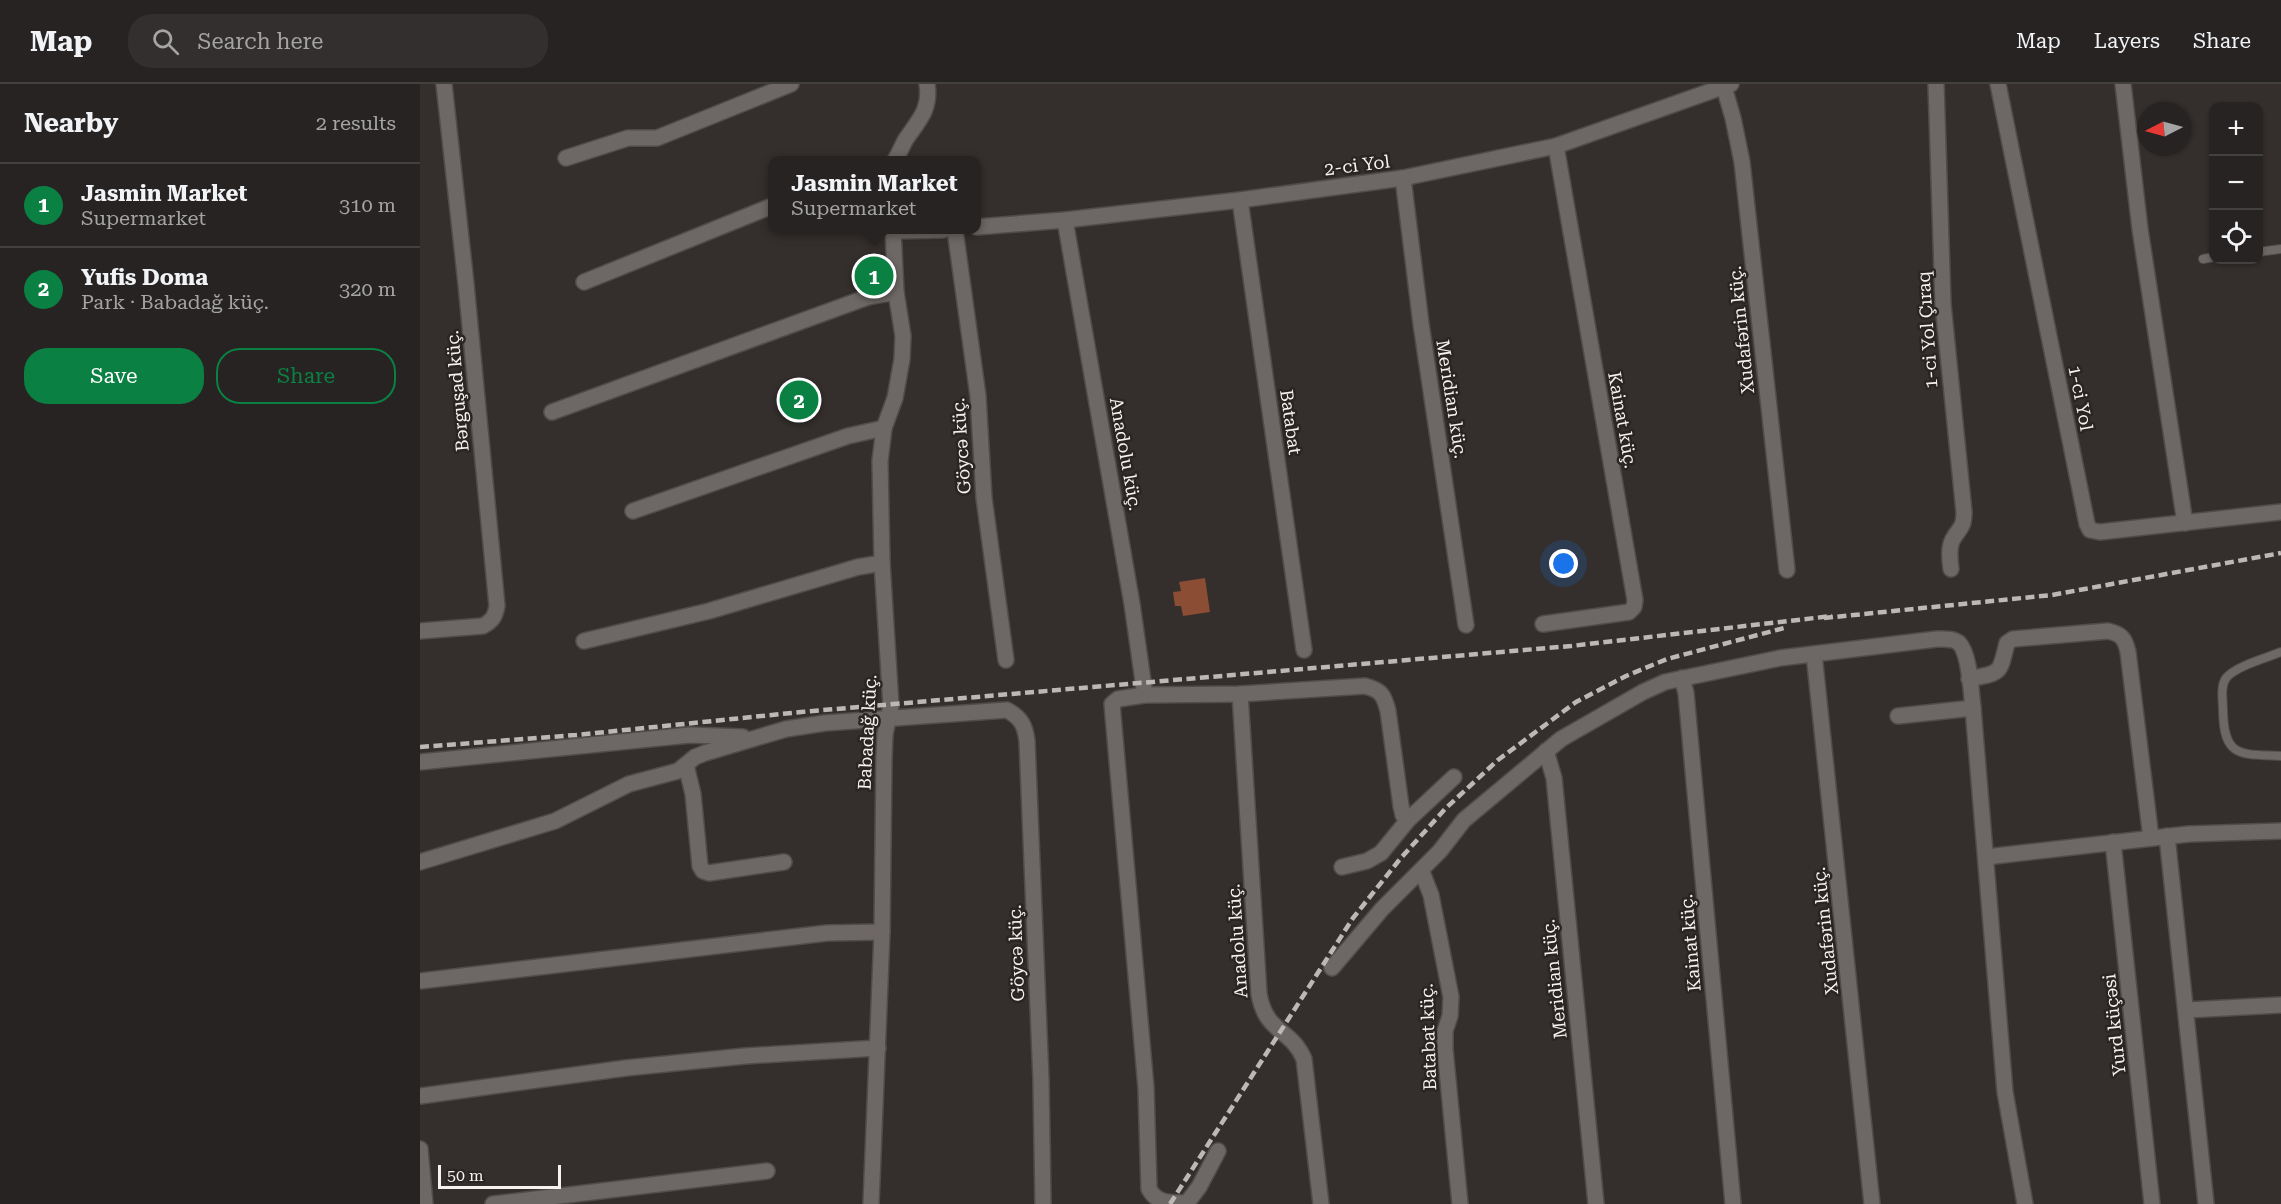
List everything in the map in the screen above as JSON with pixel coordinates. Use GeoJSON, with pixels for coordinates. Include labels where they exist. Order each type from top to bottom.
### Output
{"type":"FeatureCollection","features":[{"type":"Feature","properties":{"kind":"street","name":"Bərguşad küç."},"geometry":{"type":"LineString","coordinates":[[420,631],[483,626],[491,622],[497,606],[444,84]]}},
{"type":"Feature","properties":{"kind":"street"},"geometry":{"type":"LineString","coordinates":[[566,158],[628,138],[657,138],[791,84]]}},
{"type":"Feature","properties":{"kind":"street"},"geometry":{"type":"LineString","coordinates":[[897,156],[924,115],[928,101],[927,84]]}},
{"type":"Feature","properties":{"kind":"street","name":"1-ci Yol Çıraq"},"geometry":{"type":"LineString","coordinates":[[1936,84],[1943,304],[1964,521],[1953,539],[1950,551],[1951,569]]}},
{"type":"Feature","properties":{"kind":"street","name":"1-ci Yol"},"geometry":{"type":"LineString","coordinates":[[1998,84],[2090,530],[2100,532],[2281,512]]}},
{"type":"Feature","properties":{"kind":"street"},"geometry":{"type":"LineString","coordinates":[[2123,84],[2140,229],[2185,523]]}},
{"type":"Feature","properties":{"kind":"street","name":"2-ci Yol"},"geometry":{"type":"LineString","coordinates":[[981,227],[1065,220],[1240,200],[1403,178],[1556,146],[1727,85]]}},
{"type":"Feature","properties":{"kind":"street","name":"Xudafərin küç."},"geometry":{"type":"LineString","coordinates":[[1727,85],[1742,162],[1787,570]]}},
{"type":"Feature","properties":{"kind":"street","name":"Kainat küç."},"geometry":{"type":"LineString","coordinates":[[1543,624],[1629,612],[1634,607],[1635,600],[1556,146]]}},
{"type":"Feature","properties":{"kind":"street","name":"Meridian küç."},"geometry":{"type":"LineString","coordinates":[[1403,178],[1421,324],[1466,625]]}},
{"type":"Feature","properties":{"kind":"street","name":"Batabat"},"geometry":{"type":"LineString","coordinates":[[1240,200],[1304,650]]}},
{"type":"Feature","properties":{"kind":"street"},"geometry":{"type":"LineString","coordinates":[[584,282],[768,208]]}},
{"type":"Feature","properties":{"kind":"street","name":"Anadolu küç."},"geometry":{"type":"LineString","coordinates":[[1065,220],[1132,604],[1145,695]]}},
{"type":"Feature","properties":{"kind":"street","name":"Babadağ küç."},"geometry":{"type":"LineString","coordinates":[[871,1204],[882,932],[884,758],[891,706],[882,563],[880,461],[884,428],[895,398],[902,359],[903,336],[896,292],[893,234]]}},
{"type":"Feature","properties":{"kind":"street","name":"Göycə küç."},"geometry":{"type":"LineString","coordinates":[[956,234],[978,396],[984,498],[1006,660]]}},
{"type":"Feature","properties":{"kind":"street"},"geometry":{"type":"LineString","coordinates":[[552,412],[868,297],[896,292]]}},
{"type":"Feature","properties":{"kind":"street"},"geometry":{"type":"LineString","coordinates":[[633,510],[848,436],[884,428]]}},
{"type":"Feature","properties":{"kind":"street"},"geometry":{"type":"LineString","coordinates":[[584,641],[709,611],[858,567],[882,563]]}},
{"type":"Feature","properties":{"kind":"street"},"geometry":{"type":"LineString","coordinates":[[1969,679],[1995,674],[2001,668],[2007,643],[2013,639],[2108,631],[2119,634],[2126,641],[2151,838]]}},
{"type":"Feature","properties":{"kind":"street"},"geometry":{"type":"LineString","coordinates":[[1332,968],[1382,909],[1422,872],[1464,820],[1561,739],[1643,692],[1665,682],[1780,658],[1936,639],[1953,639],[1961,644],[1967,661],[1973,708],[2006,1092],[2025,1204]]}},
{"type":"Feature","properties":{"kind":"street","name":"Xudafərin küç."},"geometry":{"type":"LineString","coordinates":[[1814,654],[1872,1204]]}},
{"type":"Feature","properties":{"kind":"street","name":"Kainat küç."},"geometry":{"type":"LineString","coordinates":[[1682,678],[1686,693],[1694,770],[1733,1204]]}},
{"type":"Feature","properties":{"kind":"street"},"geometry":{"type":"LineString","coordinates":[[1218,1151],[1188,1203],[1160,1201],[1153,1198],[1149,1189],[1146,1088],[1112,704],[1118,699],[1145,695],[1240,694],[1365,686],[1378,689],[1385,696],[1401,806],[1403,815],[1408,820]]}},
{"type":"Feature","properties":{"kind":"street","name":"Anadolu küç."},"geometry":{"type":"LineString","coordinates":[[1240,694],[1259,994],[1264,1016],[1292,1039],[1300,1048],[1304,1059],[1321,1204]]}},
{"type":"Feature","properties":{"kind":"street"},"geometry":{"type":"LineString","coordinates":[[1898,716],[1973,708]]}},
{"type":"Feature","properties":{"kind":"street","name":"Göycə küç."},"geometry":{"type":"LineString","coordinates":[[889,718],[1007,710],[1018,716],[1025,727],[1041,1080],[1043,1204]]}},
{"type":"Feature","properties":{"kind":"street"},"geometry":{"type":"LineString","coordinates":[[420,862],[555,821],[629,784],[678,771],[705,753],[786,729],[825,723],[889,718]]}},
{"type":"Feature","properties":{"kind":"street"},"geometry":{"type":"LineString","coordinates":[[420,762],[690,735],[758,737]]}},
{"type":"Feature","properties":{"kind":"street","name":"Meridian küç."},"geometry":{"type":"LineString","coordinates":[[1546,751],[1554,778],[1596,1204]]}},
{"type":"Feature","properties":{"kind":"street"},"geometry":{"type":"LineString","coordinates":[[686,765],[693,794],[700,866],[703,871],[709,873],[784,862]]}},
{"type":"Feature","properties":{"kind":"street"},"geometry":{"type":"LineString","coordinates":[[1342,867],[1367,861],[1381,854],[1408,820],[1454,777]]}},
{"type":"Feature","properties":{"kind":"street"},"geometry":{"type":"LineString","coordinates":[[1986,857],[2167,836],[2281,831]]}},
{"type":"Feature","properties":{"kind":"street"},"geometry":{"type":"LineString","coordinates":[[2167,836],[2206,1204]]}},
{"type":"Feature","properties":{"kind":"street","name":"Yurd küçəsi"},"geometry":{"type":"LineString","coordinates":[[2113,842],[2152,1204]]}},
{"type":"Feature","properties":{"kind":"street","name":"Batabat küç."},"geometry":{"type":"LineString","coordinates":[[1422,872],[1431,895],[1450,997],[1450,1016],[1445,1031],[1445,1049],[1460,1204]]}},
{"type":"Feature","properties":{"kind":"street"},"geometry":{"type":"LineString","coordinates":[[420,981],[826,933],[882,932]]}},
{"type":"Feature","properties":{"kind":"street"},"geometry":{"type":"LineString","coordinates":[[2187,1010],[2281,1005]]}},
{"type":"Feature","properties":{"kind":"street"},"geometry":{"type":"LineString","coordinates":[[420,1096],[626,1068],[745,1056],[878,1048]]}},
{"type":"Feature","properties":{"kind":"street"},"geometry":{"type":"LineString","coordinates":[[420,1149],[425,1204]]}},
{"type":"Feature","properties":{"kind":"street"},"geometry":{"type":"LineString","coordinates":[[493,1204],[767,1172]]}},
{"type":"Feature","properties":{"kind":"lane"},"geometry":{"type":"LineString","coordinates":[[2263,251],[2281,249]]}},
{"type":"Feature","properties":{"kind":"lane"},"geometry":{"type":"LineString","coordinates":[[2203,259],[2209,258]]}},
{"type":"Feature","properties":{"kind":"lane"},"geometry":{"type":"LineString","coordinates":[[2281,652],[2234,671],[2226,679],[2223,687],[2224,729],[2230,746],[2240,753],[2281,756]]}},
{"type":"Feature","properties":{"kind":"building"},"geometry":{"type":"Polygon","coordinates":[[[1205,578],[1210,612],[1183,616],[1181,606],[1175,606],[1173,592],[1181,591],[1179,582],[1205,578]]]}},
{"type":"Feature","properties":{"kind":"railway"},"geometry":{"type":"LineString","coordinates":[[1824,618],[2052,595],[2281,553]]}},
{"type":"Feature","properties":{"kind":"railway"},"geometry":{"type":"LineString","coordinates":[[420,747],[1571,646],[1832,616]]}},
{"type":"Feature","properties":{"kind":"railway"},"geometry":{"type":"LineString","coordinates":[[1170,1204],[1353,918],[1400,859],[1446,808],[1498,760],[1576,702],[1626,676],[1667,659],[1784,628]]}},
{"type":"Feature","properties":{"kind":"place","name":"Jasmin Market"},"geometry":{"type":"Point","coordinates":[874,276]}},
{"type":"Feature","properties":{"kind":"place","name":"Yufis Doma"},"geometry":{"type":"Point","coordinates":[799,400]}}]}
